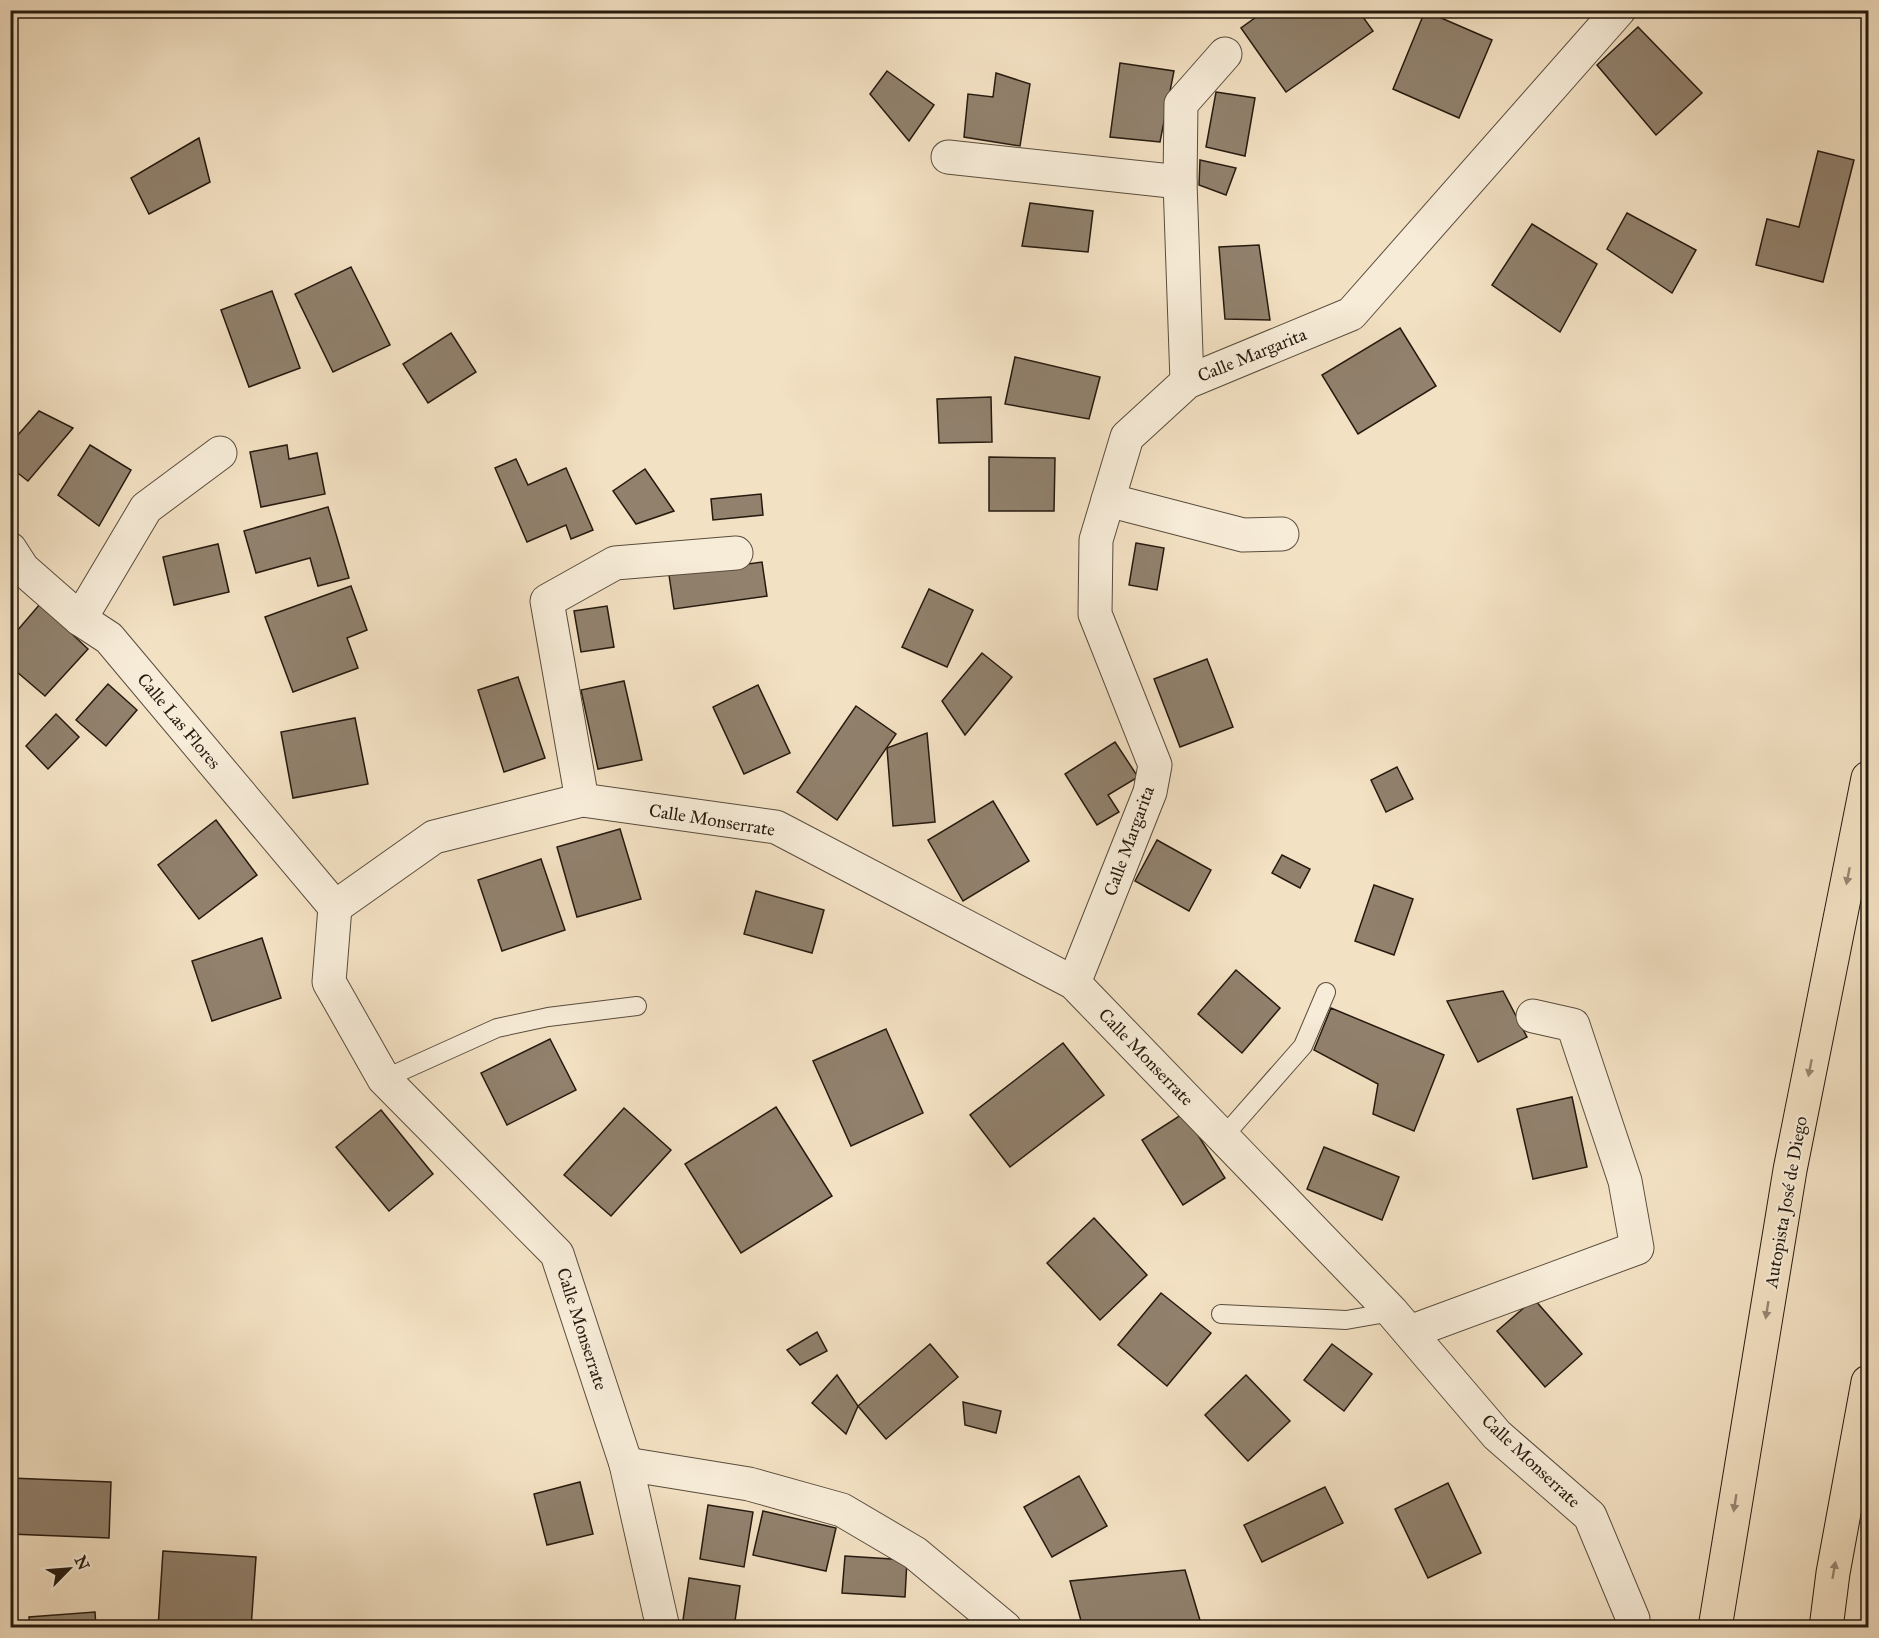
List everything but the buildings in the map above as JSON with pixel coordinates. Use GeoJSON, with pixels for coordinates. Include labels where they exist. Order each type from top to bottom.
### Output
{"type":"FeatureCollection","features":[{"type":"Feature","properties":{"kind":"highway","name":"Autopista José de Diego"},"geometry":{"type":"LineString","coordinates":[[1715,1628],[1790,1170],[1869,778]]}},
{"type":"Feature","properties":{"kind":"highway"},"geometry":{"type":"LineString","coordinates":[[1826,1628],[1833,1573],[1869,1382]]}},
{"type":"Feature","properties":{"kind":"street","name":"Calle Margarita"},"geometry":{"type":"LineString","coordinates":[[1074,982],[1150,792],[1155,765],[1095,614],[1096,540],[1127,437],[1187,382],[1351,314],[1619,10]]}},
{"type":"Feature","properties":{"kind":"street"},"geometry":{"type":"LineString","coordinates":[[1187,382],[1180,182],[1181,104],[1225,54]]}},
{"type":"Feature","properties":{"kind":"street"},"geometry":{"type":"LineString","coordinates":[[948,156],[1180,182]]}},
{"type":"Feature","properties":{"kind":"street"},"geometry":{"type":"LineString","coordinates":[[80,619],[146,508],[220,453]]}},
{"type":"Feature","properties":{"kind":"street"},"geometry":{"type":"LineString","coordinates":[[1108,500],[1243,535],[1281,534]]}},
{"type":"Feature","properties":{"kind":"street","name":"Calle Las Flores"},"geometry":{"type":"LineString","coordinates":[[10,549],[24,569],[80,619],[109,638],[335,907]]}},
{"type":"Feature","properties":{"kind":"street"},"geometry":{"type":"LineString","coordinates":[[582,800],[547,601],[615,563],[736,553]]}},
{"type":"Feature","properties":{"kind":"street","name":"Calle Monserrate"},"geometry":{"type":"LineString","coordinates":[[663,1628],[626,1464],[557,1254],[384,1079],[329,982],[335,907],[434,837],[582,800],[776,827],[1074,982],[1401,1322],[1497,1434],[1590,1516],[1622,1592],[1633,1628]]}},
{"type":"Feature","properties":{"kind":"street"},"geometry":{"type":"LineString","coordinates":[[1401,1322],[1637,1248],[1625,1181],[1574,1025],[1533,1016]]}},
{"type":"Feature","properties":{"kind":"street"},"geometry":{"type":"LineString","coordinates":[[626,1464],[749,1484],[842,1510],[915,1553],[1005,1628]]}},
{"type":"Feature","properties":{"kind":"lane"},"geometry":{"type":"LineString","coordinates":[[1223,1137],[1304,1046],[1326,992]]}},
{"type":"Feature","properties":{"kind":"lane"},"geometry":{"type":"LineString","coordinates":[[384,1079],[497,1028],[548,1017],[637,1006]]}},
{"type":"Feature","properties":{"kind":"lane"},"geometry":{"type":"LineString","coordinates":[[1221,1314],[1401,1322]]}}]}
